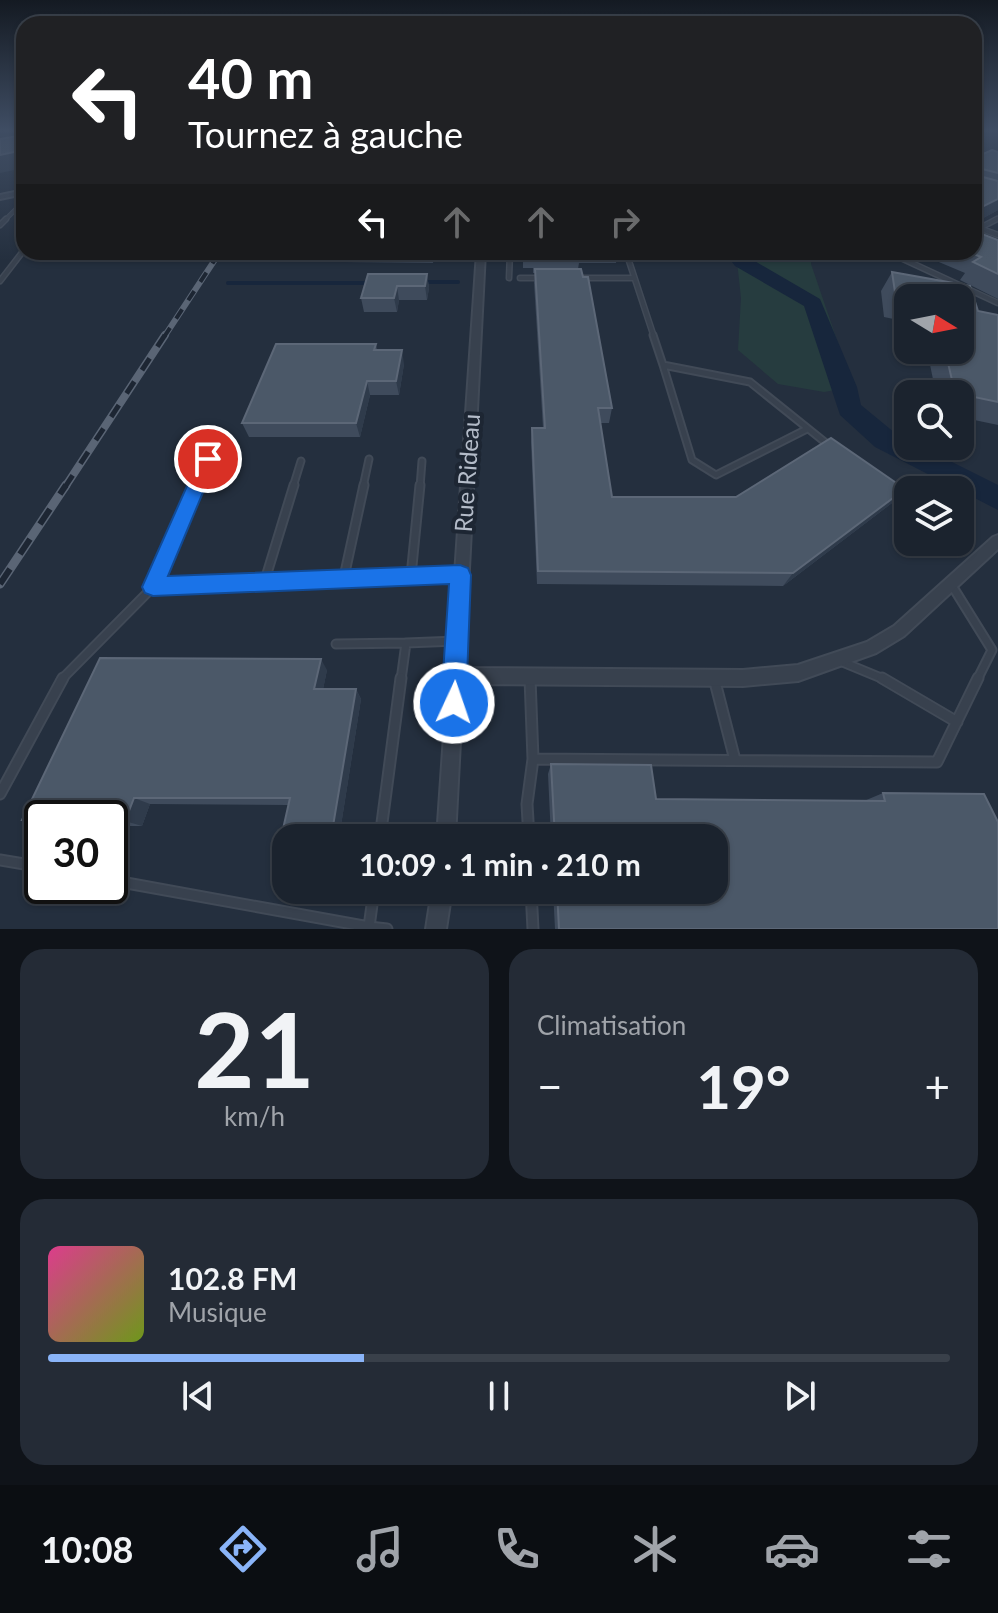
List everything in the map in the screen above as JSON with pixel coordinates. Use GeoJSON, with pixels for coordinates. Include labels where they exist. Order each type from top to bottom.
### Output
{"type":"FeatureCollection","features":[{"type":"Feature","properties":{"kind":"street","name":"Rue Rideau"},"geometry":{"type":"LineString","coordinates":[[447,824],[480,260]]}},
{"type":"Feature","properties":{"kind":"street"},"geometry":{"type":"LineString","coordinates":[[455,676],[714,678],[798,673],[840,661],[871,648],[899,631],[997,543]]}},
{"type":"Feature","properties":{"kind":"street"},"geometry":{"type":"LineString","coordinates":[[436,929],[440,904]]}},
{"type":"Feature","properties":{"kind":"lane"},"geometry":{"type":"LineString","coordinates":[[0,225],[16,209]]}},
{"type":"Feature","properties":{"kind":"lane"},"geometry":{"type":"LineString","coordinates":[[0,281],[16,260]]}},
{"type":"Feature","properties":{"kind":"lane"},"geometry":{"type":"LineString","coordinates":[[509,278],[510,260]]}},
{"type":"Feature","properties":{"kind":"lane"},"geometry":{"type":"LineString","coordinates":[[628,260],[692,460],[716,475],[807,429]]}},
{"type":"Feature","properties":{"kind":"lane"},"geometry":{"type":"LineString","coordinates":[[905,260],[998,303]]}},
{"type":"Feature","properties":{"kind":"lane"},"geometry":{"type":"LineString","coordinates":[[520,278],[548,278]]}},
{"type":"Feature","properties":{"kind":"lane"},"geometry":{"type":"LineString","coordinates":[[577,278],[633,278]]}},
{"type":"Feature","properties":{"kind":"lane"},"geometry":{"type":"LineString","coordinates":[[663,365],[750,382],[832,448]]}},
{"type":"Feature","properties":{"kind":"lane"},"geometry":{"type":"LineString","coordinates":[[0,794],[60,681],[153,587],[208,459]]}},
{"type":"Feature","properties":{"kind":"lane"},"geometry":{"type":"LineString","coordinates":[[344,577],[369,459]]}},
{"type":"Feature","properties":{"kind":"lane"},"geometry":{"type":"LineString","coordinates":[[265,580],[301,461]]}},
{"type":"Feature","properties":{"kind":"lane"},"geometry":{"type":"LineString","coordinates":[[411,576],[422,461]]}},
{"type":"Feature","properties":{"kind":"lane"},"geometry":{"type":"LineString","coordinates":[[883,485],[894,493]]}},
{"type":"Feature","properties":{"kind":"lane"},"geometry":{"type":"LineString","coordinates":[[153,587],[265,580],[460,575]]}},
{"type":"Feature","properties":{"kind":"lane"},"geometry":{"type":"LineString","coordinates":[[533,759],[937,762],[995,647],[951,584]]}},
{"type":"Feature","properties":{"kind":"lane"},"geometry":{"type":"LineString","coordinates":[[336,644],[457,641]]}},
{"type":"Feature","properties":{"kind":"lane"},"geometry":{"type":"LineString","coordinates":[[382,824],[406,643]]}},
{"type":"Feature","properties":{"kind":"lane"},"geometry":{"type":"LineString","coordinates":[[840,661],[877,675],[957,722]]}},
{"type":"Feature","properties":{"kind":"lane"},"geometry":{"type":"LineString","coordinates":[[528,824],[527,804],[533,759],[530,677]]}},
{"type":"Feature","properties":{"kind":"lane"},"geometry":{"type":"LineString","coordinates":[[714,678],[735,760]]}},
{"type":"Feature","properties":{"kind":"lane"},"geometry":{"type":"LineString","coordinates":[[0,860],[24,864]]}},
{"type":"Feature","properties":{"kind":"lane"},"geometry":{"type":"LineString","coordinates":[[128,883],[387,929]]}},
{"type":"Feature","properties":{"kind":"lane"},"geometry":{"type":"LineString","coordinates":[[369,927],[372,904]]}},
{"type":"Feature","properties":{"kind":"lane"},"geometry":{"type":"LineString","coordinates":[[532,904],[533,929]]}},
{"type":"Feature","properties":{"kind":"green space"},"geometry":{"type":"Polygon","coordinates":[[[737,260],[811,260],[853,387],[824,392],[778,384],[738,350],[741,298],[737,260]]]}},
{"type":"Feature","properties":{"kind":"building"},"geometry":{"type":"Polygon","coordinates":[[[982,176],[998,181],[998,199],[982,207],[982,176]]]}},
{"type":"Feature","properties":{"kind":"building"},"geometry":{"type":"Polygon","coordinates":[[[982,234],[998,240],[998,274],[973,262],[982,260],[982,234]]]}},
{"type":"Feature","properties":{"kind":"building"},"geometry":{"type":"Polygon","coordinates":[[[535,269],[581,269],[583,277],[588,277],[612,408],[598,408],[612,497],[736,497],[831,438],[894,481],[894,497],[793,573],[538,571],[532,428],[545,428],[535,269]]]}},
{"type":"Feature","properties":{"kind":"building"},"geometry":{"type":"Polygon","coordinates":[[[892,272],[959,284],[894,284],[892,272]]]}},
{"type":"Feature","properties":{"kind":"building"},"geometry":{"type":"Polygon","coordinates":[[[368,274],[427,274],[425,286],[397,286],[394,298],[361,298],[368,274]]]}},
{"type":"Feature","properties":{"kind":"building"},"geometry":{"type":"Polygon","coordinates":[[[974,298],[978,311],[998,315],[998,402],[974,397],[974,380],[952,380],[948,364],[974,364],[974,298]]]}},
{"type":"Feature","properties":{"kind":"building"},"geometry":{"type":"Polygon","coordinates":[[[276,344],[376,344],[374,350],[402,350],[396,381],[367,381],[356,423],[242,423],[276,344]]]}},
{"type":"Feature","properties":{"kind":"building"},"geometry":{"type":"Polygon","coordinates":[[[100,658],[321,659],[314,689],[356,689],[333,824],[284,824],[290,798],[134,798],[128,813],[128,800],[32,800],[100,658]]]}},
{"type":"Feature","properties":{"kind":"building"},"geometry":{"type":"Polygon","coordinates":[[[551,764],[651,765],[656,799],[885,801],[883,793],[984,794],[998,822],[998,929],[559,929],[558,904],[728,904],[728,824],[554,824],[551,764]]]}},
{"type":"Feature","properties":{"kind":"waterway"},"geometry":{"type":"LineString","coordinates":[[743,260],[742,262],[813,303],[845,387],[849,409],[885,440],[998,498]]}},
{"type":"Feature","properties":{"kind":"waterway"},"geometry":{"type":"LineString","coordinates":[[421,282],[458,282]]}},
{"type":"Feature","properties":{"kind":"waterway"},"geometry":{"type":"LineString","coordinates":[[228,283],[371,283]]}},
{"type":"Feature","properties":{"kind":"railway"},"geometry":{"type":"LineString","coordinates":[[164,337],[215,260]]}},
{"type":"Feature","properties":{"kind":"railway"},"geometry":{"type":"LineString","coordinates":[[65,487],[165,335]]}},
{"type":"Feature","properties":{"kind":"railway"},"geometry":{"type":"LineString","coordinates":[[0,584],[66,485]]}},
{"type":"Feature","properties":{"kind":"route"},"geometry":{"type":"LineString","coordinates":[[208,459],[153,587],[265,580],[460,575],[454,703]]}}]}
